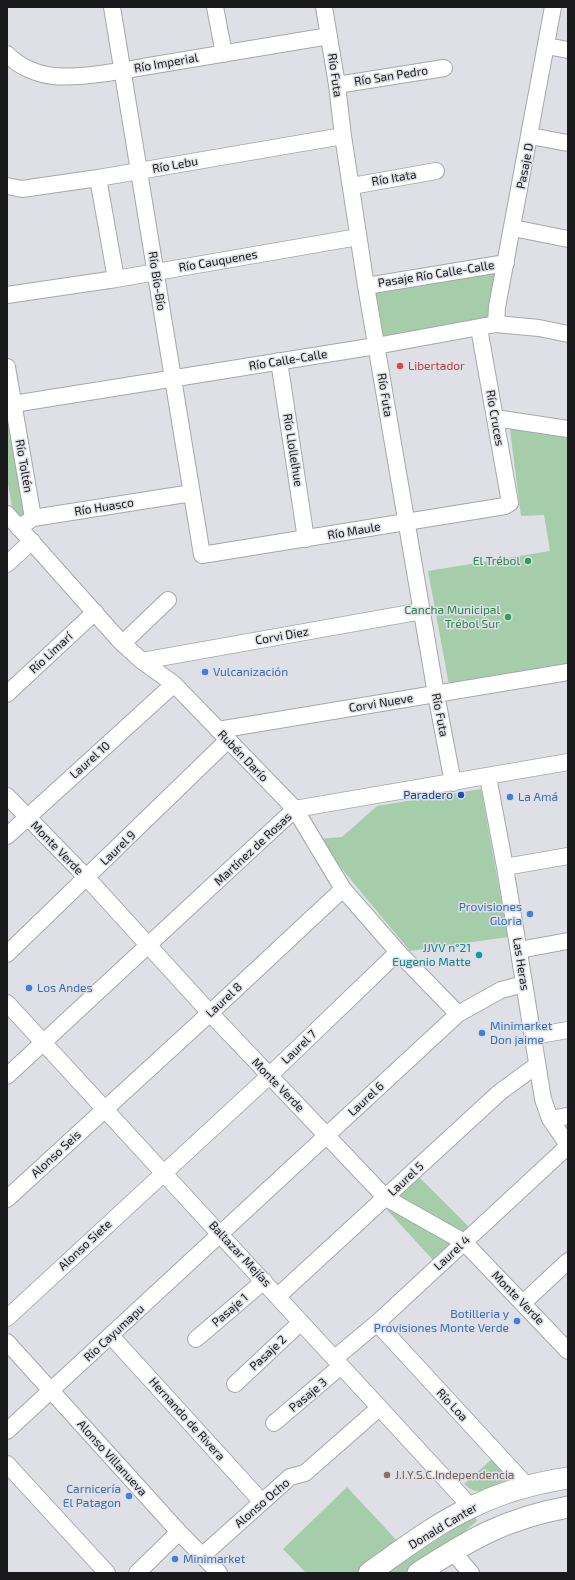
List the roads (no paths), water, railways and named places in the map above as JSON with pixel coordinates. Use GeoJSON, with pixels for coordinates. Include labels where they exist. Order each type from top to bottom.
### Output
{"type":"FeatureCollection","features":[{"type":"Feature","properties":{"kind":"main road","name":"Donald Canter"},"geometry":{"type":"LineString","coordinates":[[369,1573],[440,1524],[471,1507],[496,1496],[568,1478]]}},
{"type":"Feature","properties":{"kind":"main road"},"geometry":{"type":"LineString","coordinates":[[418,1573],[476,1536],[511,1521],[567,1509]]}},
{"type":"Feature","properties":{"kind":"street","name":"Río Bío-Bío"},"geometry":{"type":"LineString","coordinates":[[112,7],[202,555]]}},
{"type":"Feature","properties":{"kind":"street"},"geometry":{"type":"LineString","coordinates":[[215,7],[224,54]]}},
{"type":"Feature","properties":{"kind":"street","name":"Río Futa"},"geometry":{"type":"LineString","coordinates":[[324,7],[352,186],[358,238],[406,522],[453,783]]}},
{"type":"Feature","properties":{"kind":"street","name":"Pasaje D"},"geometry":{"type":"LineString","coordinates":[[496,324],[553,7]]}},
{"type":"Feature","properties":{"kind":"street","name":"Río Imperial"},"geometry":{"type":"LineString","coordinates":[[7,54],[21,66],[53,76],[122,71],[329,36]]}},
{"type":"Feature","properties":{"kind":"street"},"geometry":{"type":"LineString","coordinates":[[546,46],[568,50]]}},
{"type":"Feature","properties":{"kind":"street","name":"Río San Pedro"},"geometry":{"type":"LineString","coordinates":[[337,85],[444,68]]}},
{"type":"Feature","properties":{"kind":"street","name":"Río Lebu"},"geometry":{"type":"LineString","coordinates":[[7,186],[22,189],[98,178],[343,136]]}},
{"type":"Feature","properties":{"kind":"street"},"geometry":{"type":"LineString","coordinates":[[530,136],[568,144]]}},
{"type":"Feature","properties":{"kind":"street","name":"Río Itata"},"geometry":{"type":"LineString","coordinates":[[352,186],[436,171]]}},
{"type":"Feature","properties":{"kind":"street"},"geometry":{"type":"LineString","coordinates":[[98,178],[116,279]]}},
{"type":"Feature","properties":{"kind":"street"},"geometry":{"type":"LineString","coordinates":[[513,228],[568,239]]}},
{"type":"Feature","properties":{"kind":"street","name":"Río Cauquenes"},"geometry":{"type":"LineString","coordinates":[[7,295],[116,279],[358,238]]}},
{"type":"Feature","properties":{"kind":"street","name":"Pasaje Río Calle-Calle"},"geometry":{"type":"LineString","coordinates":[[366,286],[506,263]]}},
{"type":"Feature","properties":{"kind":"street","name":"Río Calle-Calle"},"geometry":{"type":"LineString","coordinates":[[10,404],[376,346],[496,324],[539,328],[568,334]]}},
{"type":"Feature","properties":{"kind":"street","name":"Río Cruces"},"geometry":{"type":"LineString","coordinates":[[479,328],[510,503],[505,506]]}},
{"type":"Feature","properties":{"kind":"street","name":"Río Llollelhue"},"geometry":{"type":"LineString","coordinates":[[279,361],[306,539]]}},
{"type":"Feature","properties":{"kind":"street","name":"Río Toltén"},"geometry":{"type":"LineString","coordinates":[[7,367],[10,404],[33,518]]}},
{"type":"Feature","properties":{"kind":"street"},"geometry":{"type":"LineString","coordinates":[[496,418],[568,428]]}},
{"type":"Feature","properties":{"kind":"street","name":"Río Huasco"},"geometry":{"type":"LineString","coordinates":[[19,528],[33,518],[192,493]]}},
{"type":"Feature","properties":{"kind":"street","name":"Río Maule"},"geometry":{"type":"LineString","coordinates":[[202,555],[505,506]]}},
{"type":"Feature","properties":{"kind":"street","name":"Rubén Darío"},"geometry":{"type":"LineString","coordinates":[[7,514],[123,643],[142,661],[174,684],[295,810],[342,888],[398,952],[458,1014]]}},
{"type":"Feature","properties":{"kind":"street"},"geometry":{"type":"LineString","coordinates":[[7,564],[32,541]]}},
{"type":"Feature","properties":{"kind":"street"},"geometry":{"type":"LineString","coordinates":[[123,643],[168,600]]}},
{"type":"Feature","properties":{"kind":"street","name":"Corvi Diez"},"geometry":{"type":"LineString","coordinates":[[142,661],[422,611]]}},
{"type":"Feature","properties":{"kind":"street","name":"Río Limarí"},"geometry":{"type":"LineString","coordinates":[[7,694],[95,612]]}},
{"type":"Feature","properties":{"kind":"street","name":"Corvi Nueve"},"geometry":{"type":"LineString","coordinates":[[223,735],[436,694],[568,672]]}},
{"type":"Feature","properties":{"kind":"street","name":"Laurel 10"},"geometry":{"type":"LineString","coordinates":[[7,836],[174,684]]}},
{"type":"Feature","properties":{"kind":"street","name":"Laurel 9"},"geometry":{"type":"LineString","coordinates":[[7,954],[87,878],[223,735]]}},
{"type":"Feature","properties":{"kind":"street","name":"Martínez de Rosas"},"geometry":{"type":"LineString","coordinates":[[7,1076],[295,810],[568,762]]}},
{"type":"Feature","properties":{"kind":"street","name":"Las Heras"},"geometry":{"type":"LineString","coordinates":[[488,777],[505,867],[543,1099],[550,1119],[568,1146]]}},
{"type":"Feature","properties":{"kind":"street","name":"Monte Verde"},"geometry":{"type":"LineString","coordinates":[[7,796],[87,878],[210,1014],[386,1198],[464,1242],[568,1351]]}},
{"type":"Feature","properties":{"kind":"street"},"geometry":{"type":"LineString","coordinates":[[505,867],[568,856]]}},
{"type":"Feature","properties":{"kind":"street","name":"Laurel 8"},"geometry":{"type":"LineString","coordinates":[[104,1109],[210,1014],[342,888]]}},
{"type":"Feature","properties":{"kind":"street"},"geometry":{"type":"LineString","coordinates":[[519,950],[568,941]]}},
{"type":"Feature","properties":{"kind":"street","name":"Laurel 7"},"geometry":{"type":"LineString","coordinates":[[164,1172],[269,1076],[398,952]]}},
{"type":"Feature","properties":{"kind":"street","name":"Laurel 6"},"geometry":{"type":"LineString","coordinates":[[220,1234],[458,1014],[501,990],[524,984]]}},
{"type":"Feature","properties":{"kind":"street","name":"Baltazar Mejías"},"geometry":{"type":"LineString","coordinates":[[7,1003],[264,1280],[379,1408],[471,1507]]}},
{"type":"Feature","properties":{"kind":"street"},"geometry":{"type":"LineString","coordinates":[[533,1036],[568,1030]]}},
{"type":"Feature","properties":{"kind":"street","name":"Laurel 5"},"geometry":{"type":"LineString","coordinates":[[278,1296],[500,1092],[538,1065]]}},
{"type":"Feature","properties":{"kind":"street","name":"Alonso Seis"},"geometry":{"type":"LineString","coordinates":[[7,1199],[104,1109]]}},
{"type":"Feature","properties":{"kind":"street"},"geometry":{"type":"LineString","coordinates":[[550,1119],[568,1116]]}},
{"type":"Feature","properties":{"kind":"street","name":"Laurel 4"},"geometry":{"type":"LineString","coordinates":[[338,1362],[377,1323],[568,1146]]}},
{"type":"Feature","properties":{"kind":"street","name":"Alonso Siete"},"geometry":{"type":"LineString","coordinates":[[7,1318],[164,1172]]}},
{"type":"Feature","properties":{"kind":"street","name":"Río Cayumapu"},"geometry":{"type":"LineString","coordinates":[[7,1431],[220,1234]]}},
{"type":"Feature","properties":{"kind":"street"},"geometry":{"type":"LineString","coordinates":[[523,1303],[568,1262]]}},
{"type":"Feature","properties":{"kind":"street","name":"Pasaje 1"},"geometry":{"type":"LineString","coordinates":[[196,1339],[264,1280]]}},
{"type":"Feature","properties":{"kind":"street","name":"Pasaje 2"},"geometry":{"type":"LineString","coordinates":[[235,1384],[301,1322]]}},
{"type":"Feature","properties":{"kind":"street","name":"Río Loa"},"geometry":{"type":"LineString","coordinates":[[377,1323],[528,1487]]}},
{"type":"Feature","properties":{"kind":"street","name":"Hernando de Rivera"},"geometry":{"type":"LineString","coordinates":[[111,1336],[262,1502]]}},
{"type":"Feature","properties":{"kind":"street","name":"Alonso Villanueva"},"geometry":{"type":"LineString","coordinates":[[7,1342],[179,1532],[219,1573]]}},
{"type":"Feature","properties":{"kind":"street","name":"Pasaje 3"},"geometry":{"type":"LineString","coordinates":[[274,1423],[338,1362]]}},
{"type":"Feature","properties":{"kind":"street","name":"Alonso Ocho"},"geometry":{"type":"LineString","coordinates":[[202,1555],[290,1477],[305,1473],[379,1408]]}},
{"type":"Feature","properties":{"kind":"street"},"geometry":{"type":"LineString","coordinates":[[7,1464],[107,1573]]}},
{"type":"Feature","properties":{"kind":"street"},"geometry":{"type":"LineString","coordinates":[[137,1573],[179,1532]]}},
{"type":"Feature","properties":{"kind":"street"},"geometry":{"type":"LineString","coordinates":[[452,1551],[470,1573]]}},
{"type":"Feature","properties":{"kind":"place","name":"Libertador"},"geometry":{"type":"Point","coordinates":[400,366]}},
{"type":"Feature","properties":{"kind":"place","name":"El Trébol"},"geometry":{"type":"Point","coordinates":[528,561]}},
{"type":"Feature","properties":{"kind":"place","name":"Cancha Municipal Trébol Sur"},"geometry":{"type":"Point","coordinates":[508,617]}},
{"type":"Feature","properties":{"kind":"place","name":"Vulcanización"},"geometry":{"type":"Point","coordinates":[205,672]}},
{"type":"Feature","properties":{"kind":"place","name":"Paradero"},"geometry":{"type":"Point","coordinates":[461,795]}},
{"type":"Feature","properties":{"kind":"place","name":"La Amá"},"geometry":{"type":"Point","coordinates":[510,797]}},
{"type":"Feature","properties":{"kind":"place","name":"Provisiones Gloria"},"geometry":{"type":"Point","coordinates":[530,914]}},
{"type":"Feature","properties":{"kind":"place","name":"JJVV n°21 Eugenio Matte"},"geometry":{"type":"Point","coordinates":[479,955]}},
{"type":"Feature","properties":{"kind":"place","name":"Los Andes"},"geometry":{"type":"Point","coordinates":[29,988]}},
{"type":"Feature","properties":{"kind":"place","name":"Minimarket Don jaime"},"geometry":{"type":"Point","coordinates":[482,1033]}},
{"type":"Feature","properties":{"kind":"place","name":"Botilleria y Provisiones Monte Verde"},"geometry":{"type":"Point","coordinates":[517,1321]}},
{"type":"Feature","properties":{"kind":"place","name":"J.I.Y.S.C.Independencia"},"geometry":{"type":"Point","coordinates":[387,1475]}},
{"type":"Feature","properties":{"kind":"place","name":"Carnicería El Patagon"},"geometry":{"type":"Point","coordinates":[129,1496]}},
{"type":"Feature","properties":{"kind":"place","name":"Minimarket"},"geometry":{"type":"Point","coordinates":[175,1559]}}]}
